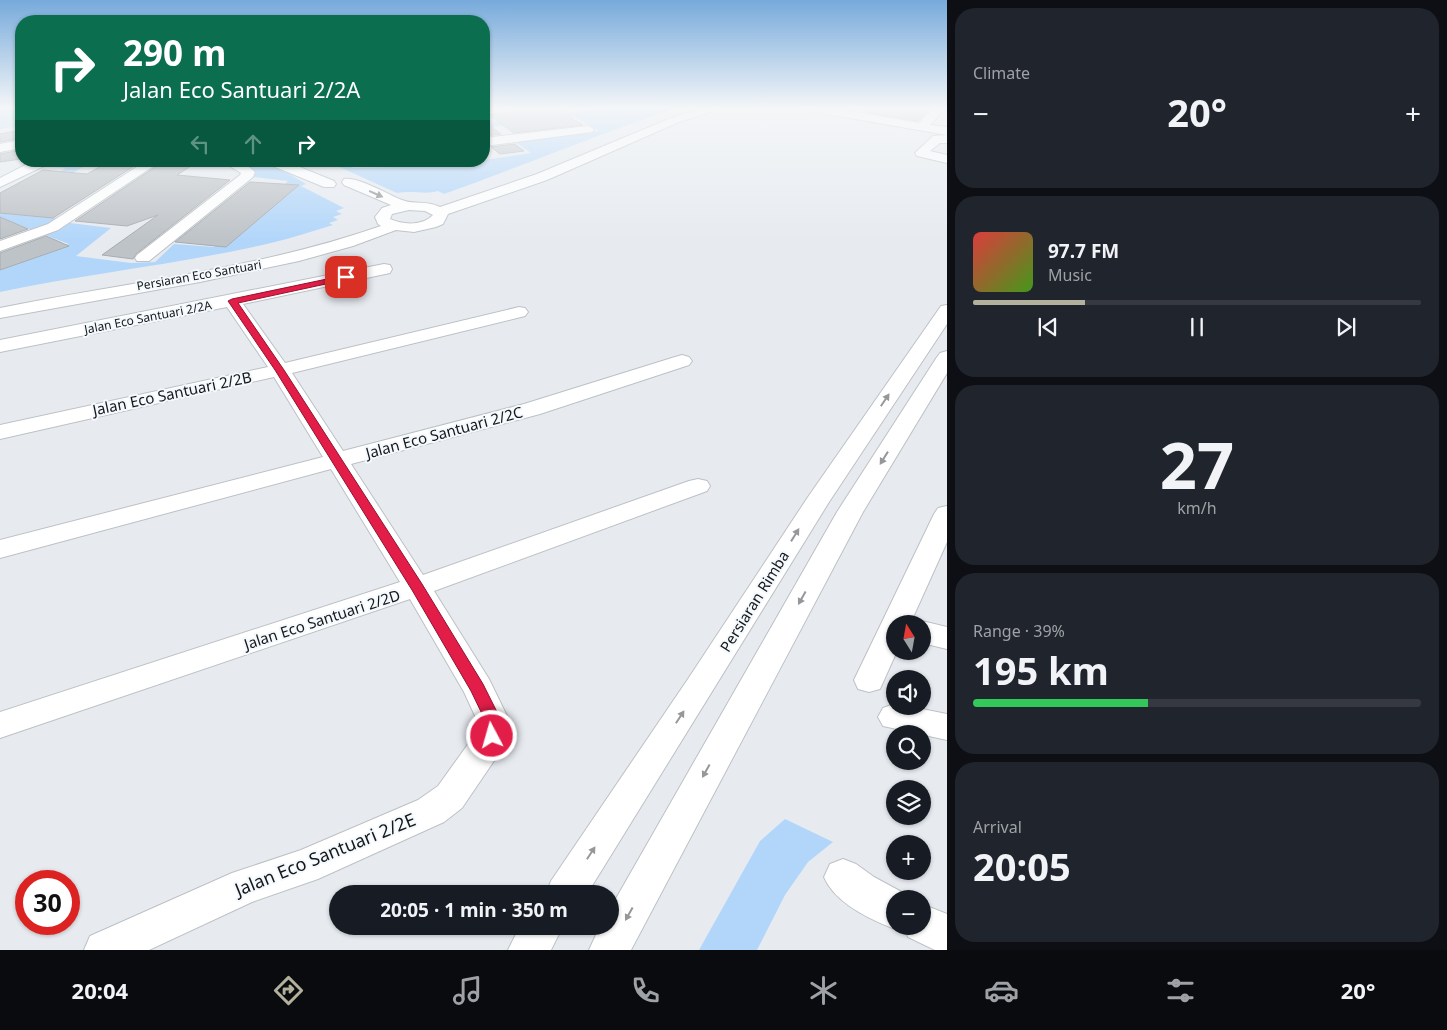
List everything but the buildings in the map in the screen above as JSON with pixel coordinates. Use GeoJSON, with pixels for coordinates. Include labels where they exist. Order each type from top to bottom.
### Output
{"type":"FeatureCollection","features":[{"type":"Feature","properties":{"kind":"street","name":"Persiaran Eco Santuari"},"geometry":{"type":"LineString","coordinates":[[434,210],[530,174],[583,151]]}},
{"type":"Feature","properties":{"kind":"street","name":"Persiaran Eco Santuari"},"geometry":{"type":"LineString","coordinates":[[0,313],[60,300],[270,262],[318,251],[388,219],[404,206],[434,210],[542,177],[602,151]]}},
{"type":"Feature","properties":{"kind":"street"},"geometry":{"type":"LineString","coordinates":[[922,151],[920,153],[947,159]]}},
{"type":"Feature","properties":{"kind":"street"},"geometry":{"type":"LineString","coordinates":[[2,183],[32,167]]}},
{"type":"Feature","properties":{"kind":"street"},"geometry":{"type":"LineString","coordinates":[[0,246],[53,228],[146,167]]}},
{"type":"Feature","properties":{"kind":"street"},"geometry":{"type":"LineString","coordinates":[[143,258],[246,177],[248,172],[238,167]]}},
{"type":"Feature","properties":{"kind":"street"},"geometry":{"type":"LineString","coordinates":[[292,167],[404,206]]}},
{"type":"Feature","properties":{"kind":"street"},"geometry":{"type":"LineString","coordinates":[[310,167],[335,181],[388,219]]}},
{"type":"Feature","properties":{"kind":"street","name":"Persiaran Eco Santuari"},"geometry":{"type":"LineString","coordinates":[[0,304],[262,256],[338,236],[388,219],[412,228],[430,225],[440,219],[434,210]]}},
{"type":"Feature","properties":{"kind":"street","name":"Jalan Eco Santuari 2/2A"},"geometry":{"type":"LineString","coordinates":[[0,346],[384,269]]}},
{"type":"Feature","properties":{"kind":"street","name":"Jalan Eco Santuari 2/2E"},"geometry":{"type":"LineString","coordinates":[[104,950],[245,886],[305,866],[431,811],[450,797],[492,736],[492,718],[487,704],[417,587],[280,370],[232,301]]}},
{"type":"Feature","properties":{"kind":"street","name":"Persiaran Rimba"},"geometry":{"type":"LineString","coordinates":[[570,885],[699,688],[817,502],[947,310]]}},
{"type":"Feature","properties":{"kind":"street","name":"Jalan Eco Santuari 2/2B"},"geometry":{"type":"LineString","coordinates":[[0,432],[280,370],[519,312]]}},
{"type":"Feature","properties":{"kind":"street"},"geometry":{"type":"LineString","coordinates":[[609,950],[850,512],[947,357]]}},
{"type":"Feature","properties":{"kind":"street","name":"Jalan Eco Santuari 2/2C"},"geometry":{"type":"LineString","coordinates":[[0,549],[532,409],[682,361]]}},
{"type":"Feature","properties":{"kind":"street","name":"Jalan Eco Santuari 2/2D"},"geometry":{"type":"LineString","coordinates":[[0,725],[417,587],[698,486]]}},
{"type":"Feature","properties":{"kind":"street"},"geometry":{"type":"LineString","coordinates":[[899,615],[947,514]]}},
{"type":"Feature","properties":{"kind":"street"},"geometry":{"type":"LineString","coordinates":[[931,634],[947,638]]}},
{"type":"Feature","properties":{"kind":"street"},"geometry":{"type":"LineString","coordinates":[[869,680],[886,643]]}},
{"type":"Feature","properties":{"kind":"street"},"geometry":{"type":"LineString","coordinates":[[894,717],[947,727]]}},
{"type":"Feature","properties":{"kind":"street"},"geometry":{"type":"LineString","coordinates":[[843,876],[860,890],[886,905]]}},
{"type":"Feature","properties":{"kind":"street"},"geometry":{"type":"LineString","coordinates":[[931,927],[947,935]]}},
{"type":"Feature","properties":{"kind":"street"},"geometry":{"type":"LineString","coordinates":[[528,950],[537,935]]}},
{"type":"Feature","properties":{"kind":"shaded area"},"geometry":{"type":"Polygon","coordinates":[[[529,151],[558,151],[444,194],[438,191],[428,193],[397,193],[339,167],[490,167],[490,159],[531,153],[529,151]]]}},
{"type":"Feature","properties":{"kind":"shaded area"},"geometry":{"type":"Polygon","coordinates":[[[52,167],[83,167],[9,214],[53,217],[62,222],[111,228],[76,256],[131,263],[155,262],[174,244],[214,247],[288,181],[253,177],[254,172],[246,167],[278,167],[306,184],[301,186],[344,208],[336,211],[342,214],[333,217],[338,220],[329,223],[333,225],[271,243],[203,257],[0,292],[0,268],[69,244],[0,218],[0,206],[66,168],[52,167]]]}},
{"type":"Feature","properties":{"kind":"shaded area"},"geometry":{"type":"Polygon","coordinates":[[[785,819],[833,842],[808,862],[785,895],[757,950],[699,950],[760,841],[785,819]]]}},
{"type":"Feature","properties":{"kind":"route"},"geometry":{"type":"LineString","coordinates":[[346,277],[232,301],[280,370],[417,587],[478,688],[492,718],[492,736]]}}]}
